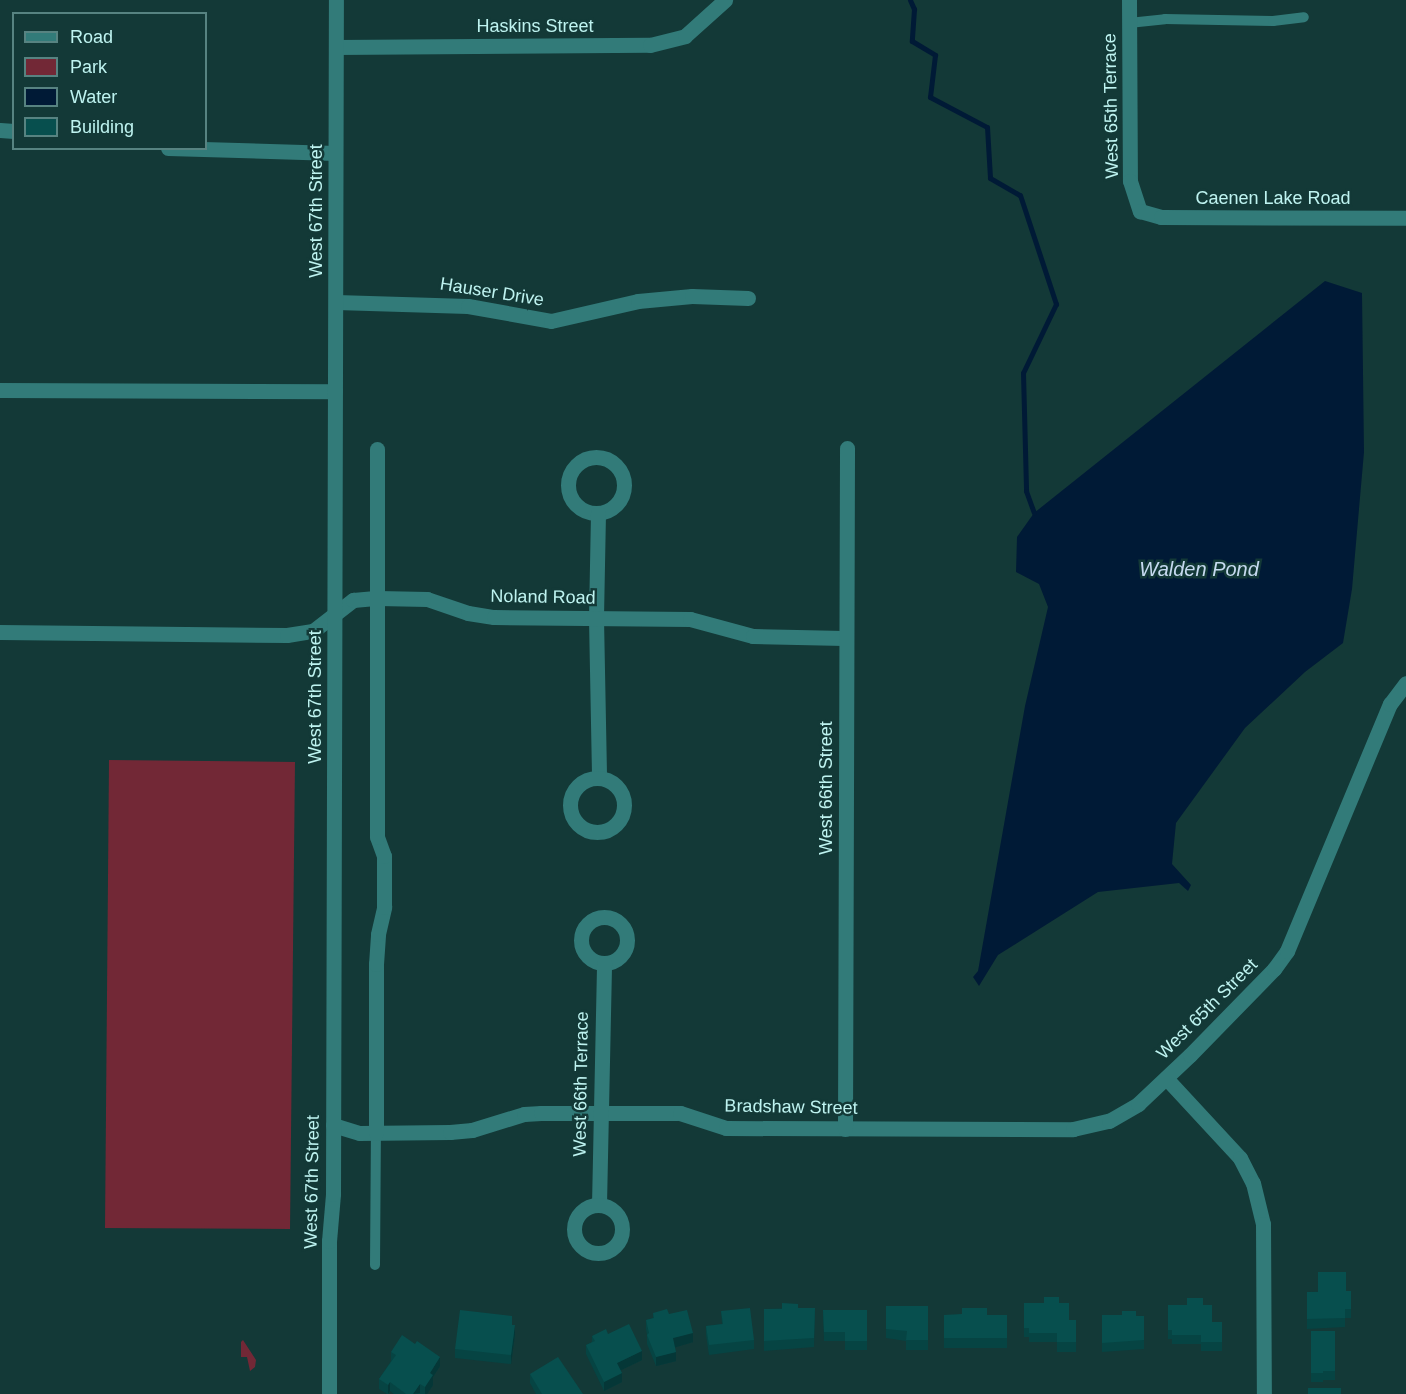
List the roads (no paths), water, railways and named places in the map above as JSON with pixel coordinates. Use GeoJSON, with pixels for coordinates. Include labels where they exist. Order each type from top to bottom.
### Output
{"type":"FeatureCollection","features":[{"type":"Feature","properties":{"kind":"street","name":"West 67th Street"},"geometry":{"type":"LineString","coordinates":[[329,1394],[333,1125],[336,0]]}},
{"type":"Feature","properties":{"kind":"street","name":"West 65th Terrace"},"geometry":{"type":"LineString","coordinates":[[1129,0],[1130,181],[1140,211]]}},
{"type":"Feature","properties":{"kind":"street","name":"Haskins Street"},"geometry":{"type":"LineString","coordinates":[[336,47],[650,45],[686,36],[723,2]]}},
{"type":"Feature","properties":{"kind":"street"},"geometry":{"type":"LineString","coordinates":[[207,149],[335,153]]}},
{"type":"Feature","properties":{"kind":"street","name":"Caenen Lake Road"},"geometry":{"type":"LineString","coordinates":[[1140,211],[1161,217],[1406,218]]}},
{"type":"Feature","properties":{"kind":"street","name":"Hauser Drive"},"geometry":{"type":"LineString","coordinates":[[336,302],[468,306],[551,321],[638,301],[692,296],[748,298]]}},
{"type":"Feature","properties":{"kind":"street"},"geometry":{"type":"LineString","coordinates":[[0,390],[335,391]]}},
{"type":"Feature","properties":{"kind":"street","name":"West 66th Street"},"geometry":{"type":"LineString","coordinates":[[845,1129],[844,638],[847,448]]}},
{"type":"Feature","properties":{"kind":"street"},"geometry":{"type":"LineString","coordinates":[[376,1133],[376,964],[378,934],[384,907],[384,856],[377,837],[377,449]]}},
{"type":"Feature","properties":{"kind":"street"},"geometry":{"type":"LineString","coordinates":[[598,513],[596,618],[599,778]]}},
{"type":"Feature","properties":{"kind":"street","name":"Noland Road"},"geometry":{"type":"LineString","coordinates":[[0,632],[287,635],[314,631],[353,600],[378,598],[427,599],[468,613],[494,617],[690,619],[753,636],[844,638]]}},
{"type":"Feature","properties":{"kind":"street","name":"West 65th Street"},"geometry":{"type":"LineString","coordinates":[[1264,1394],[1263,1224],[1253,1183],[1240,1158],[1166,1078],[1274,969],[1287,951],[1390,704],[1406,683]]}},
{"type":"Feature","properties":{"kind":"street","name":"West 66th Terrace"},"geometry":{"type":"LineString","coordinates":[[599,1205],[603,963]]}},
{"type":"Feature","properties":{"kind":"street","name":"Bradshaw Street"},"geometry":{"type":"LineString","coordinates":[[333,1125],[359,1133],[472,1130],[524,1114],[680,1113],[726,1128],[1073,1129],[1109,1121],[1138,1104],[1166,1078]]}},
{"type":"Feature","properties":{"kind":"lane"},"geometry":{"type":"LineString","coordinates":[[1129,23],[1165,20],[1273,21],[1304,16]]}},
{"type":"Feature","properties":{"kind":"lane"},"geometry":{"type":"LineString","coordinates":[[375,1265],[376,1133]]}},
{"type":"Feature","properties":{"kind":"water","name":"Walden Pond"},"geometry":{"type":"Polygon","coordinates":[[[1325,281],[1362,293],[1364,452],[1352,589],[1343,643],[1305,672],[1245,728],[1176,823],[1172,864],[1191,885],[1188,891],[1179,883],[1098,892],[998,955],[979,986],[973,977],[978,971],[1025,706],[1048,607],[1039,584],[1016,572],[1017,537],[1034,513],[1325,281]]]}},
{"type":"Feature","properties":{"kind":"waterway"},"geometry":{"type":"LineString","coordinates":[[910,0],[914,9],[912,41],[935,55],[930,97],[987,127],[990,178],[1020,195],[1056,304],[1023,373],[1026,491],[1034,513]]}}]}
